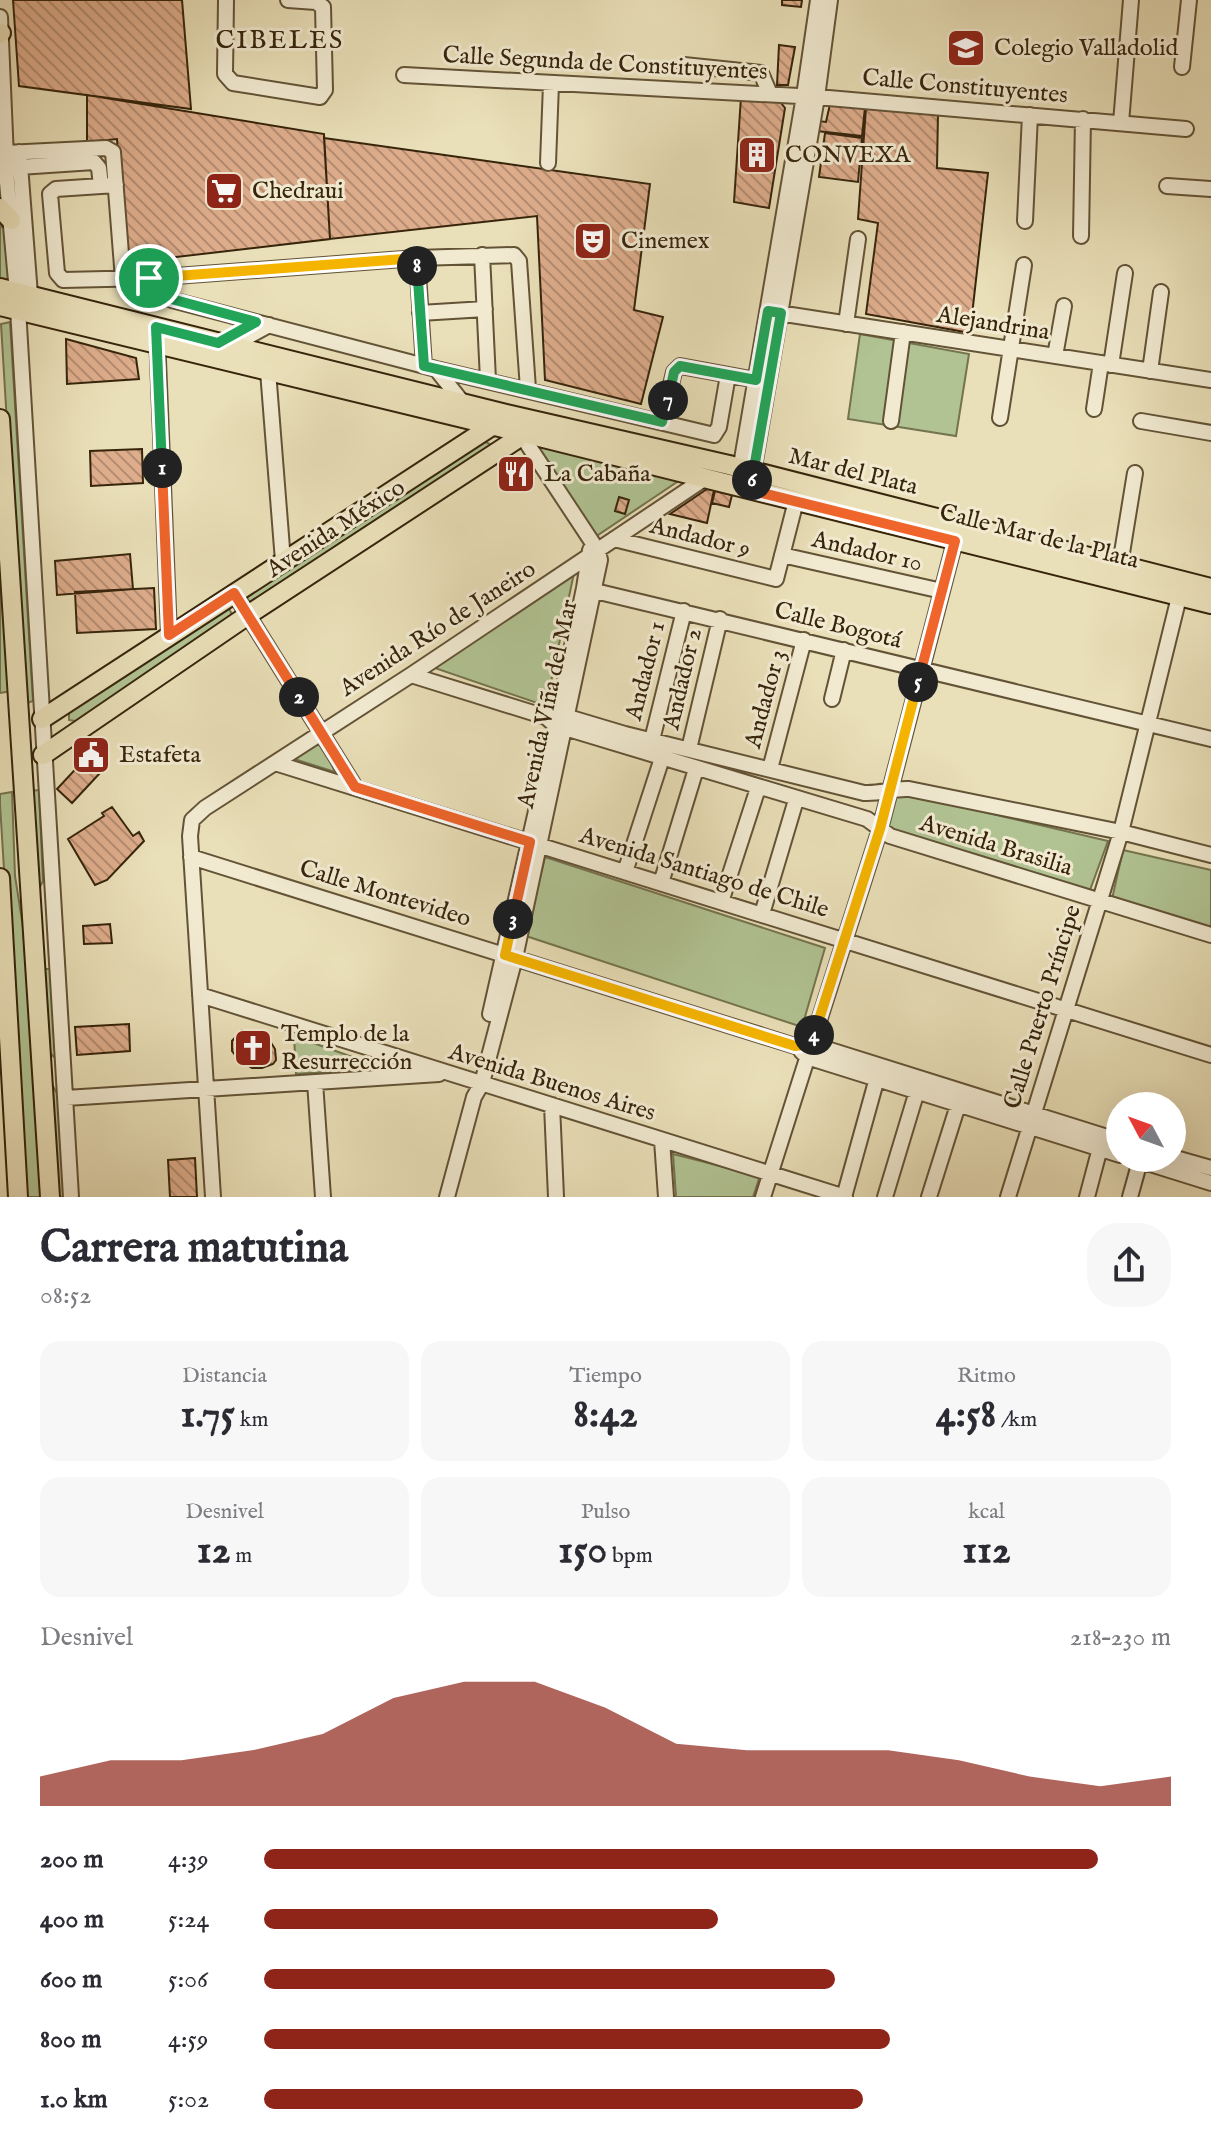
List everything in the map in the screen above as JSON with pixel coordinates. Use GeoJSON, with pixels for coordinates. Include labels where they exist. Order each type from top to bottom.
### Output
{"type":"FeatureCollection","features":[{"type":"Feature","properties":{"kind":"main road","name":"Mar del Plata"},"geometry":{"type":"LineString","coordinates":[[13,298],[157,335],[225,344],[470,405],[500,420],[1211,588]]}},
{"type":"Feature","properties":{"kind":"main road"},"geometry":{"type":"LineString","coordinates":[[157,335],[268,371],[500,420]]}},
{"type":"Feature","properties":{"kind":"main road"},"geometry":{"type":"LineString","coordinates":[[0,419],[50,1197]]}},
{"type":"Feature","properties":{"kind":"main road","name":"Avenida México"},"geometry":{"type":"LineString","coordinates":[[42,719],[500,420]]}},
{"type":"Feature","properties":{"kind":"main road","name":"Avenida México"},"geometry":{"type":"LineString","coordinates":[[43,755],[526,426]]}},
{"type":"Feature","properties":{"kind":"main road","name":"Calle Mar de la Plata"},"geometry":{"type":"LineString","coordinates":[[526,426],[704,479],[745,479],[796,501],[1211,604]]}},
{"type":"Feature","properties":{"kind":"main road"},"geometry":{"type":"LineString","coordinates":[[0,878],[18,1197]]}},
{"type":"Feature","properties":{"kind":"street"},"geometry":{"type":"LineString","coordinates":[[226,0],[225,74],[228,79],[233,83],[318,98],[323,95],[324,10],[321,5],[288,0]]}},
{"type":"Feature","properties":{"kind":"street"},"geometry":{"type":"LineString","coordinates":[[811,96],[818,0]]}},
{"type":"Feature","properties":{"kind":"street"},"geometry":{"type":"LineString","coordinates":[[745,479],[830,0]]}},
{"type":"Feature","properties":{"kind":"street"},"geometry":{"type":"LineString","coordinates":[[1121,123],[1131,0]]}},
{"type":"Feature","properties":{"kind":"street"},"geometry":{"type":"LineString","coordinates":[[1182,67],[1189,0]]}},
{"type":"Feature","properties":{"kind":"street"},"geometry":{"type":"LineString","coordinates":[[0,17],[15,158],[13,298]]}},
{"type":"Feature","properties":{"kind":"street"},"geometry":{"type":"LineString","coordinates":[[684,65],[761,73],[770,94]]}},
{"type":"Feature","properties":{"kind":"street","name":"Calle Segunda de Constituyentes"},"geometry":{"type":"LineString","coordinates":[[404,75],[811,96]]}},
{"type":"Feature","properties":{"kind":"street"},"geometry":{"type":"LineString","coordinates":[[548,163],[551,84]]}},
{"type":"Feature","properties":{"kind":"street","name":"Calle Constituyentes"},"geometry":{"type":"LineString","coordinates":[[811,96],[1186,129]]}},
{"type":"Feature","properties":{"kind":"street"},"geometry":{"type":"LineString","coordinates":[[1025,221],[1030,115]]}},
{"type":"Feature","properties":{"kind":"street"},"geometry":{"type":"LineString","coordinates":[[1081,236],[1083,119]]}},
{"type":"Feature","properties":{"kind":"street"},"geometry":{"type":"LineString","coordinates":[[15,158],[106,148],[114,155],[123,279]]}},
{"type":"Feature","properties":{"kind":"street"},"geometry":{"type":"LineString","coordinates":[[15,158],[94,162],[99,168],[101,186]]}},
{"type":"Feature","properties":{"kind":"street"},"geometry":{"type":"LineString","coordinates":[[15,158],[6,214],[42,719],[71,1197]]}},
{"type":"Feature","properties":{"kind":"street"},"geometry":{"type":"LineString","coordinates":[[116,185],[56,189],[50,194],[57,273],[61,279],[149,278],[417,258],[514,255],[519,261],[528,389]]}},
{"type":"Feature","properties":{"kind":"street"},"geometry":{"type":"LineString","coordinates":[[1167,186],[1211,189]]}},
{"type":"Feature","properties":{"kind":"street"},"geometry":{"type":"LineString","coordinates":[[846,324],[858,239]]}},
{"type":"Feature","properties":{"kind":"street"},"geometry":{"type":"LineString","coordinates":[[482,255],[488,380]]}},
{"type":"Feature","properties":{"kind":"street"},"geometry":{"type":"LineString","coordinates":[[417,258],[420,313],[430,367],[470,405]]}},
{"type":"Feature","properties":{"kind":"street"},"geometry":{"type":"LineString","coordinates":[[1000,418],[1024,265]]}},
{"type":"Feature","properties":{"kind":"street"},"geometry":{"type":"LineString","coordinates":[[1094,409],[1125,273]]}},
{"type":"Feature","properties":{"kind":"street"},"geometry":{"type":"LineString","coordinates":[[149,278],[164,297],[262,324],[716,434],[728,375]]}},
{"type":"Feature","properties":{"kind":"street"},"geometry":{"type":"LineString","coordinates":[[1150,371],[1161,292]]}},
{"type":"Feature","properties":{"kind":"street"},"geometry":{"type":"LineString","coordinates":[[1055,356],[1064,306]]}},
{"type":"Feature","properties":{"kind":"street"},"geometry":{"type":"LineString","coordinates":[[420,313],[485,309]]}},
{"type":"Feature","properties":{"kind":"street"},"geometry":{"type":"LineString","coordinates":[[745,479],[756,380],[774,312]]}},
{"type":"Feature","properties":{"kind":"street","name":"Alejandrina"},"geometry":{"type":"LineString","coordinates":[[774,312],[1211,380]]}},
{"type":"Feature","properties":{"kind":"street"},"geometry":{"type":"LineString","coordinates":[[225,344],[262,324]]}},
{"type":"Feature","properties":{"kind":"street"},"geometry":{"type":"LineString","coordinates":[[891,421],[903,332]]}},
{"type":"Feature","properties":{"kind":"street"},"geometry":{"type":"LineString","coordinates":[[157,335],[169,635]]}},
{"type":"Feature","properties":{"kind":"street"},"geometry":{"type":"LineString","coordinates":[[662,422],[676,368],[684,365],[756,380]]}},
{"type":"Feature","properties":{"kind":"street"},"geometry":{"type":"LineString","coordinates":[[268,371],[283,561]]}},
{"type":"Feature","properties":{"kind":"street"},"geometry":{"type":"LineString","coordinates":[[451,372],[470,405]]}},
{"type":"Feature","properties":{"kind":"street"},"geometry":{"type":"LineString","coordinates":[[1141,421],[1211,433]]}},
{"type":"Feature","properties":{"kind":"street"},"geometry":{"type":"LineString","coordinates":[[526,426],[528,445],[592,549]]}},
{"type":"Feature","properties":{"kind":"street"},"geometry":{"type":"LineString","coordinates":[[1120,565],[1135,473]]}},
{"type":"Feature","properties":{"kind":"street","name":"Avenida Río de Janeiro"},"geometry":{"type":"LineString","coordinates":[[213,1197],[191,857],[190,826],[197,813],[411,675],[592,549],[614,539],[704,479]]}},
{"type":"Feature","properties":{"kind":"street"},"geometry":{"type":"LineString","coordinates":[[782,555],[796,501]]}},
{"type":"Feature","properties":{"kind":"street","name":"Andador 9"},"geometry":{"type":"LineString","coordinates":[[614,539],[776,579],[782,555]]}},
{"type":"Feature","properties":{"kind":"street"},"geometry":{"type":"LineString","coordinates":[[763,1197],[880,829],[955,541]]}},
{"type":"Feature","properties":{"kind":"street","name":"Avenida Viña del Mar"},"geometry":{"type":"LineString","coordinates":[[558,720],[595,591],[600,560],[592,549]]}},
{"type":"Feature","properties":{"kind":"street","name":"Avenida Viña del Mar"},"geometry":{"type":"LineString","coordinates":[[447,1197],[474,1097],[472,1088],[478,1082],[510,956],[592,549]]}},
{"type":"Feature","properties":{"kind":"street","name":"Andador 10"},"geometry":{"type":"LineString","coordinates":[[782,555],[942,591]]}},
{"type":"Feature","properties":{"kind":"street","name":"Calle Bogotá"},"geometry":{"type":"LineString","coordinates":[[595,591],[1211,739]]}},
{"type":"Feature","properties":{"kind":"street"},"geometry":{"type":"LineString","coordinates":[[234,593],[355,787]]}},
{"type":"Feature","properties":{"kind":"street","name":"Calle Puerto Príncipe"},"geometry":{"type":"LineString","coordinates":[[1008,1197],[1121,832],[1179,597]]}},
{"type":"Feature","properties":{"kind":"street","name":"Andador 1"},"geometry":{"type":"LineString","coordinates":[[625,872],[660,747],[684,611]]}},
{"type":"Feature","properties":{"kind":"street","name":"Andador 2"},"geometry":{"type":"LineString","coordinates":[[689,749],[720,619]]}},
{"type":"Feature","properties":{"kind":"street","name":"Andador 3"},"geometry":{"type":"LineString","coordinates":[[770,769],[804,640]]}},
{"type":"Feature","properties":{"kind":"street"},"geometry":{"type":"LineString","coordinates":[[832,699],[844,650]]}},
{"type":"Feature","properties":{"kind":"street","name":"Avenida Brasilia"},"geometry":{"type":"LineString","coordinates":[[411,675],[660,747],[689,749],[864,793],[909,789],[1121,832],[1211,855]]}},
{"type":"Feature","properties":{"kind":"street","name":"Avenida Brasilia"},"geometry":{"type":"LineString","coordinates":[[660,747],[696,769],[867,819],[890,836],[1211,935]]}},
{"type":"Feature","properties":{"kind":"street","name":"Avenida Santiago de Chile"},"geometry":{"type":"LineString","coordinates":[[275,763],[1211,1055]]}},
{"type":"Feature","properties":{"kind":"street"},"geometry":{"type":"LineString","coordinates":[[661,883],[696,769]]}},
{"type":"Feature","properties":{"kind":"street"},"geometry":{"type":"LineString","coordinates":[[721,902],[758,788]]}},
{"type":"Feature","properties":{"kind":"street"},"geometry":{"type":"LineString","coordinates":[[762,914],[796,800]]}},
{"type":"Feature","properties":{"kind":"street","name":"Calle Montevideo"},"geometry":{"type":"LineString","coordinates":[[191,857],[795,1046],[958,1105],[1106,1138]]}},
{"type":"Feature","properties":{"kind":"street","name":"Avenida Buenos Aires"},"geometry":{"type":"LineString","coordinates":[[200,995],[845,1197]]}},
{"type":"Feature","properties":{"kind":"street","name":"Calle Montevideo"},"geometry":{"type":"LineString","coordinates":[[809,1051],[1031,1120],[1106,1150]]}},
{"type":"Feature","properties":{"kind":"street"},"geometry":{"type":"LineString","coordinates":[[66,1098],[448,1073]]}},
{"type":"Feature","properties":{"kind":"street"},"geometry":{"type":"LineString","coordinates":[[845,1197],[877,1078]]}},
{"type":"Feature","properties":{"kind":"street"},"geometry":{"type":"LineString","coordinates":[[315,1082],[323,1197]]}},
{"type":"Feature","properties":{"kind":"street"},"geometry":{"type":"LineString","coordinates":[[885,1197],[917,1091]]}},
{"type":"Feature","properties":{"kind":"street"},"geometry":{"type":"LineString","coordinates":[[552,1105],[556,1197]]}},
{"type":"Feature","properties":{"kind":"street"},"geometry":{"type":"LineString","coordinates":[[929,1197],[958,1105]]}},
{"type":"Feature","properties":{"kind":"street"},"geometry":{"type":"LineString","coordinates":[[662,1140],[666,1197]]}},
{"type":"Feature","properties":{"kind":"street"},"geometry":{"type":"LineString","coordinates":[[1087,1197],[1100,1148]]}},
{"type":"Feature","properties":{"kind":"street"},"geometry":{"type":"LineString","coordinates":[[1186,1161],[1211,1168]]}},
{"type":"Feature","properties":{"kind":"street"},"geometry":{"type":"LineString","coordinates":[[1130,1197],[1133,1172]]}},
{"type":"Feature","properties":{"kind":"street"},"geometry":{"type":"LineString","coordinates":[[1176,1172],[1211,1183],[1207,1197]]}},
{"type":"Feature","properties":{"kind":"green space"},"geometry":{"type":"Polygon","coordinates":[[[0,224],[6,232],[9,283],[0,279],[0,224]]]}},
{"type":"Feature","properties":{"kind":"green space"},"geometry":{"type":"Polygon","coordinates":[[[10,322],[33,701],[24,704],[1,324],[10,322]]]}},
{"type":"Feature","properties":{"kind":"green space"},"geometry":{"type":"Polygon","coordinates":[[[860,334],[969,354],[956,436],[848,419],[860,334]]]}},
{"type":"Feature","properties":{"kind":"green space"},"geometry":{"type":"Polygon","coordinates":[[[483,441],[490,444],[492,449],[253,603],[248,600],[247,596],[483,441]]]}},
{"type":"Feature","properties":{"kind":"green space"},"geometry":{"type":"Polygon","coordinates":[[[537,446],[680,480],[595,537],[537,446]]]}},
{"type":"Feature","properties":{"kind":"green space"},"geometry":{"type":"Polygon","coordinates":[[[0,502],[12,691],[0,693],[0,502]]]}},
{"type":"Feature","properties":{"kind":"green space"},"geometry":{"type":"Polygon","coordinates":[[[574,573],[546,706],[429,666],[574,573]]]}},
{"type":"Feature","properties":{"kind":"green space"},"geometry":{"type":"Polygon","coordinates":[[[228,607],[233,616],[81,722],[69,720],[69,708],[228,607]]]}},
{"type":"Feature","properties":{"kind":"green space"},"geometry":{"type":"Polygon","coordinates":[[[319,736],[335,772],[288,757],[319,736]]]}},
{"type":"Feature","properties":{"kind":"green space"},"geometry":{"type":"Polygon","coordinates":[[[39,790],[43,881],[35,897],[30,791],[39,790]]]}},
{"type":"Feature","properties":{"kind":"green space"},"geometry":{"type":"Polygon","coordinates":[[[12,792],[15,876],[23,927],[43,1197],[24,1197],[0,804],[0,794],[12,792]]]}},
{"type":"Feature","properties":{"kind":"green space"},"geometry":{"type":"Polygon","coordinates":[[[898,792],[1108,841],[1090,890],[886,828],[898,792]]]}},
{"type":"Feature","properties":{"kind":"green space"},"geometry":{"type":"Polygon","coordinates":[[[1123,850],[1211,870],[1211,929],[1112,899],[1123,850]]]}},
{"type":"Feature","properties":{"kind":"green space"},"geometry":{"type":"Polygon","coordinates":[[[545,857],[825,948],[802,1027],[526,936],[545,857]]]}},
{"type":"Feature","properties":{"kind":"green space"},"geometry":{"type":"Polygon","coordinates":[[[44,969],[50,969],[57,1060],[49,1052],[44,969]]]}},
{"type":"Feature","properties":{"kind":"green space"},"geometry":{"type":"Polygon","coordinates":[[[294,1036],[383,1068],[296,1074],[294,1036]]]}},
{"type":"Feature","properties":{"kind":"green space"},"geometry":{"type":"Polygon","coordinates":[[[49,1079],[59,1097],[65,1197],[56,1197],[49,1079]]]}},
{"type":"Feature","properties":{"kind":"green space"},"geometry":{"type":"Polygon","coordinates":[[[673,1154],[760,1176],[753,1197],[676,1197],[673,1154]]]}},
{"type":"Feature","properties":{"kind":"building"},"geometry":{"type":"Polygon","coordinates":[[[13,0],[182,0],[191,109],[19,86],[13,0]]]}},
{"type":"Feature","properties":{"kind":"building"},"geometry":{"type":"Polygon","coordinates":[[[782,0],[802,0],[801,7],[782,5],[782,0]]]}},
{"type":"Feature","properties":{"kind":"building"},"geometry":{"type":"Polygon","coordinates":[[[779,45],[795,47],[788,85],[777,85],[779,45]]]}},
{"type":"Feature","properties":{"kind":"building","name":"Chedraui"},"geometry":{"type":"Polygon","coordinates":[[[87,95],[324,134],[330,239],[125,263],[117,139],[87,142],[87,95]]]}},
{"type":"Feature","properties":{"kind":"building","name":"CONVEXA"},"geometry":{"type":"Polygon","coordinates":[[[741,97],[777,98],[785,108],[769,208],[734,202],[741,97]]]}},
{"type":"Feature","properties":{"kind":"building"},"geometry":{"type":"Polygon","coordinates":[[[830,104],[865,107],[862,136],[817,131],[818,121],[826,122],[830,104]]]}},
{"type":"Feature","properties":{"kind":"building"},"geometry":{"type":"Polygon","coordinates":[[[866,108],[938,113],[937,168],[988,173],[970,333],[866,314],[878,223],[858,219],[866,108]]]}},
{"type":"Feature","properties":{"kind":"building"},"geometry":{"type":"Polygon","coordinates":[[[825,133],[862,138],[858,182],[819,177],[825,133]]]}},
{"type":"Feature","properties":{"kind":"building"},"geometry":{"type":"Polygon","coordinates":[[[324,138],[650,184],[634,310],[663,317],[641,404],[545,380],[537,216],[330,239],[324,138]]]}},
{"type":"Feature","properties":{"kind":"building"},"geometry":{"type":"Polygon","coordinates":[[[66,339],[136,358],[139,379],[67,384],[66,339]]]}},
{"type":"Feature","properties":{"kind":"building"},"geometry":{"type":"Polygon","coordinates":[[[142,449],[143,483],[91,486],[90,451],[142,449]]]}},
{"type":"Feature","properties":{"kind":"building","name":"La Cabaña"},"geometry":{"type":"Polygon","coordinates":[[[519,456],[534,478],[516,490],[498,469],[519,456]]]}},
{"type":"Feature","properties":{"kind":"building"},"geometry":{"type":"Polygon","coordinates":[[[707,489],[714,490],[707,523],[670,514],[707,489]]]}},
{"type":"Feature","properties":{"kind":"building"},"geometry":{"type":"Polygon","coordinates":[[[715,491],[732,495],[729,507],[712,503],[715,491]]]}},
{"type":"Feature","properties":{"kind":"building"},"geometry":{"type":"Polygon","coordinates":[[[619,497],[629,500],[625,514],[615,511],[619,497]]]}},
{"type":"Feature","properties":{"kind":"building"},"geometry":{"type":"Polygon","coordinates":[[[130,554],[133,589],[57,595],[55,561],[130,554]]]}},
{"type":"Feature","properties":{"kind":"building"},"geometry":{"type":"Polygon","coordinates":[[[154,588],[156,629],[77,633],[75,592],[154,588]]]}},
{"type":"Feature","properties":{"kind":"building","name":"Estafeta"},"geometry":{"type":"Polygon","coordinates":[[[83,736],[101,767],[74,744],[83,736]]]}},
{"type":"Feature","properties":{"kind":"building"},"geometry":{"type":"Polygon","coordinates":[[[85,759],[100,773],[72,803],[57,789],[85,759]]]}},
{"type":"Feature","properties":{"kind":"building"},"geometry":{"type":"Polygon","coordinates":[[[112,807],[133,836],[139,832],[144,841],[107,880],[95,885],[68,839],[104,816],[102,813],[112,807]]]}},
{"type":"Feature","properties":{"kind":"building"},"geometry":{"type":"Polygon","coordinates":[[[110,924],[112,943],[84,944],[83,926],[110,924]]]}},
{"type":"Feature","properties":{"kind":"building"},"geometry":{"type":"Polygon","coordinates":[[[129,1024],[130,1051],[77,1055],[75,1027],[129,1024]]]}},
{"type":"Feature","properties":{"kind":"building","name":"Templo de la Resurrección"},"geometry":{"type":"Polygon","coordinates":[[[242,1030],[257,1031],[268,1038],[275,1049],[276,1060],[273,1064],[252,1068],[238,1059],[232,1051],[232,1041],[242,1030]]]}},
{"type":"Feature","properties":{"kind":"building"},"geometry":{"type":"Polygon","coordinates":[[[195,1158],[197,1197],[170,1197],[168,1160],[195,1158]]]}},
{"type":"Feature","properties":{"kind":"place","name":"Colegio Valladolid"},"geometry":{"type":"Point","coordinates":[966,48]}},
{"type":"Feature","properties":{"kind":"place","name":"CONVEXA"},"geometry":{"type":"Point","coordinates":[757,155]}},
{"type":"Feature","properties":{"kind":"place","name":"Chedraui"},"geometry":{"type":"Point","coordinates":[224,191]}},
{"type":"Feature","properties":{"kind":"place","name":"Cinemex"},"geometry":{"type":"Point","coordinates":[593,241]}},
{"type":"Feature","properties":{"kind":"place","name":"La Cabaña"},"geometry":{"type":"Point","coordinates":[516,474]}},
{"type":"Feature","properties":{"kind":"place","name":"Estafeta"},"geometry":{"type":"Point","coordinates":[91,755]}},
{"type":"Feature","properties":{"kind":"place","name":"Templo de la Resurrección"},"geometry":{"type":"Point","coordinates":[253,1048]}},
{"type":"Feature","properties":{"kind":"district","name":"CIBELES"},"geometry":{"type":"Point","coordinates":[280,40]}},
{"type":"Feature","properties":{"kind":"route"},"geometry":{"type":"LineString","coordinates":[[417,258],[424,366],[662,422],[674,372],[680,366],[756,380],[768,311],[781,313],[750,490],[955,541],[880,829],[811,1044],[795,1046],[505,955],[530,842],[355,787],[234,593],[169,635],[156,327],[218,343],[256,322],[164,297],[149,278],[417,258]]}}]}
